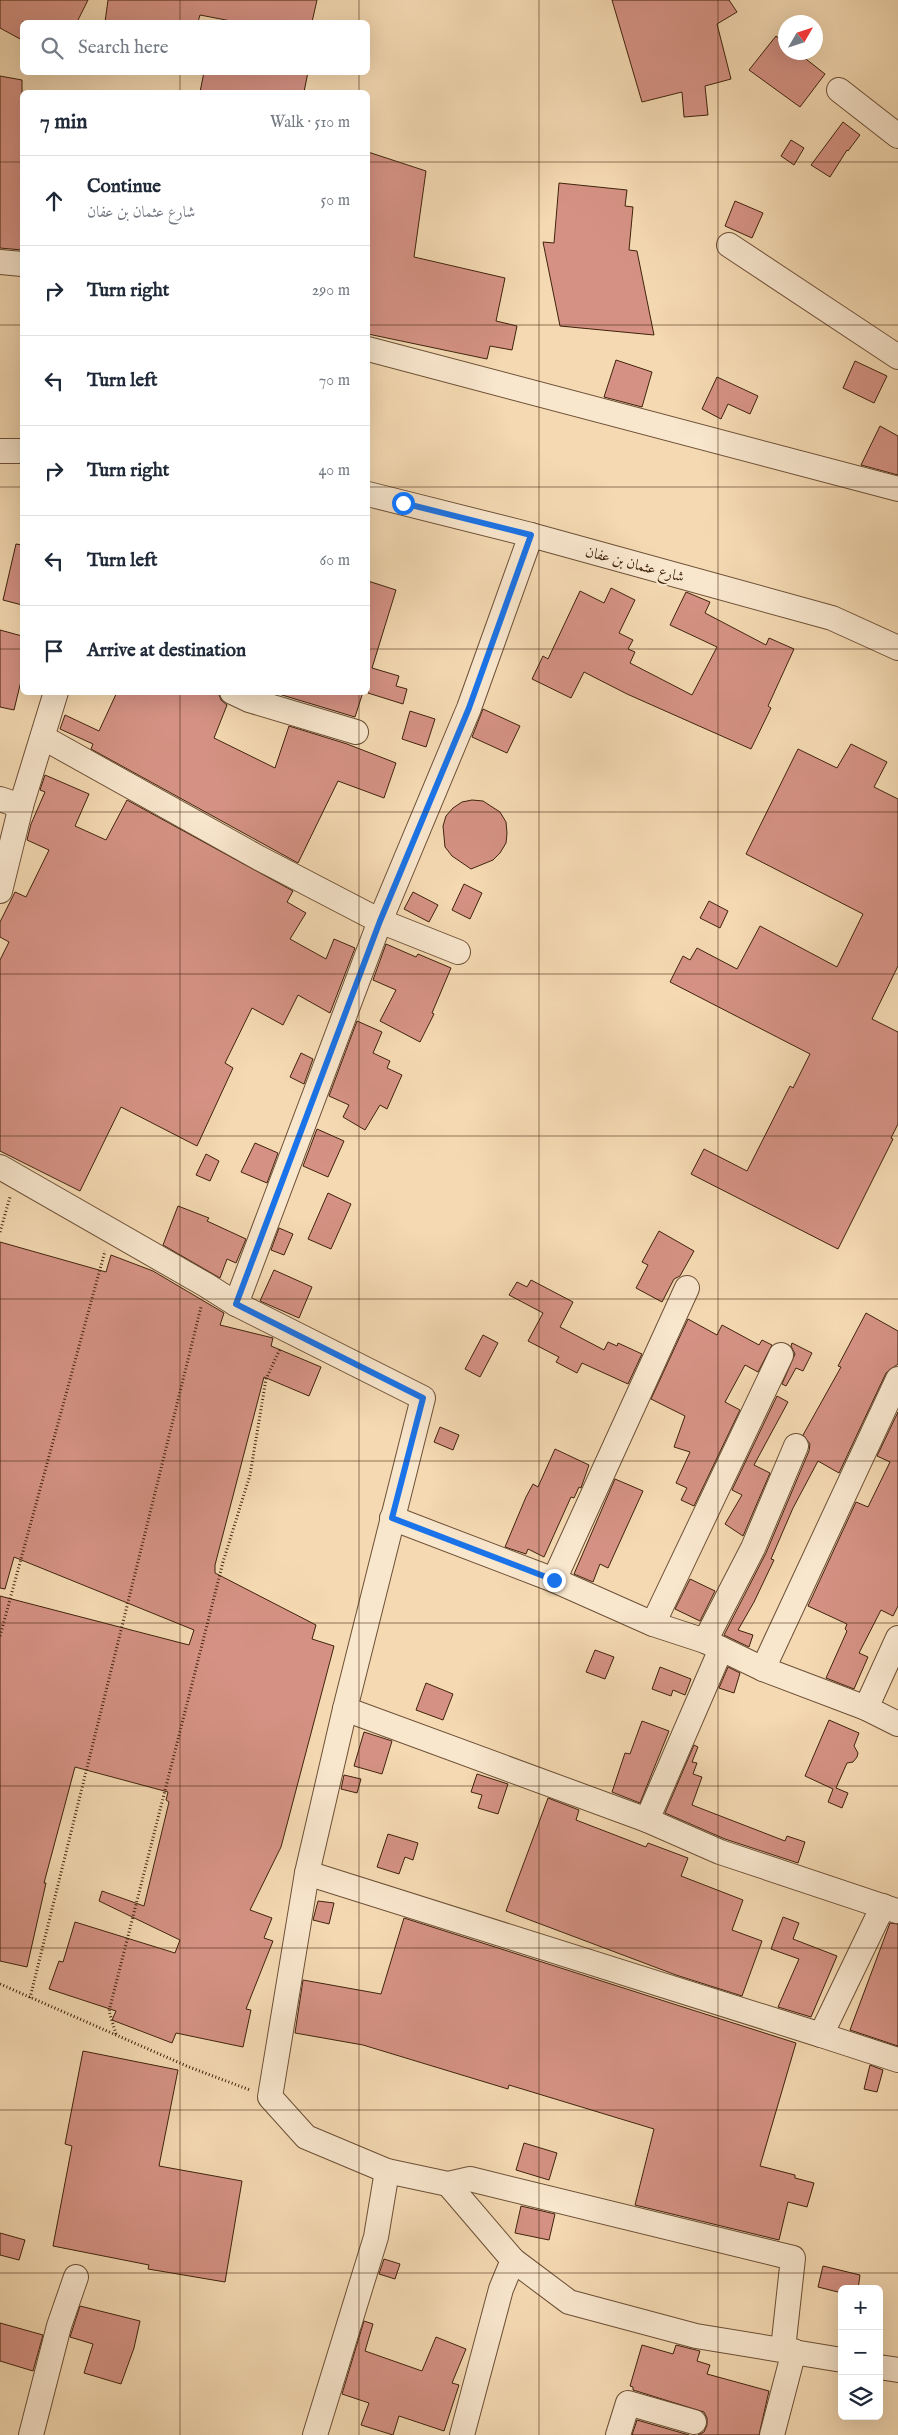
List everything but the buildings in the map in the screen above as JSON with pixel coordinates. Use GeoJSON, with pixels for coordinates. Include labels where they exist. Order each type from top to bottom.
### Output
{"type":"FeatureCollection","features":[{"type":"Feature","properties":{"kind":"street"},"geometry":{"type":"LineString","coordinates":[[839,90],[898,136]]}},
{"type":"Feature","properties":{"kind":"street"},"geometry":{"type":"LineString","coordinates":[[729,245],[898,357]]}},
{"type":"Feature","properties":{"kind":"street"},"geometry":{"type":"LineString","coordinates":[[0,262],[20,264]]}},
{"type":"Feature","properties":{"kind":"street"},"geometry":{"type":"LineString","coordinates":[[370,350],[898,489]]}},
{"type":"Feature","properties":{"kind":"street"},"geometry":{"type":"LineString","coordinates":[[0,451],[20,451]]}},
{"type":"Feature","properties":{"kind":"street","name":"شارع عثمان بن عفان"},"geometry":{"type":"LineString","coordinates":[[370,495],[531,535],[832,618],[898,648]]}},
{"type":"Feature","properties":{"kind":"street"},"geometry":{"type":"LineString","coordinates":[[236,1304],[380,921],[469,708],[531,535]]}},
{"type":"Feature","properties":{"kind":"street"},"geometry":{"type":"LineString","coordinates":[[0,891],[10,803],[44,738],[55,695]]}},
{"type":"Feature","properties":{"kind":"street"},"geometry":{"type":"LineString","coordinates":[[238,695],[249,700],[356,732]]}},
{"type":"Feature","properties":{"kind":"street"},"geometry":{"type":"LineString","coordinates":[[44,738],[268,862],[380,921],[458,952]]}},
{"type":"Feature","properties":{"kind":"street"},"geometry":{"type":"LineString","coordinates":[[8,1171],[206,1284],[236,1304],[423,1398],[345,1709],[307,1873],[270,2097],[306,2137],[386,2171],[448,2184],[470,2179],[794,2258],[788,2350],[772,2435]]}},
{"type":"Feature","properties":{"kind":"street"},"geometry":{"type":"LineString","coordinates":[[554,1580],[687,1288]]}},
{"type":"Feature","properties":{"kind":"street"},"geometry":{"type":"LineString","coordinates":[[653,1624],[781,1355]]}},
{"type":"Feature","properties":{"kind":"street"},"geometry":{"type":"LineString","coordinates":[[762,1669],[898,1378]]}},
{"type":"Feature","properties":{"kind":"street"},"geometry":{"type":"LineString","coordinates":[[648,1820],[713,1645],[796,1446]]}},
{"type":"Feature","properties":{"kind":"street"},"geometry":{"type":"LineString","coordinates":[[392,1518],[554,1580],[653,1624],[713,1645],[762,1669],[866,1708],[898,1724]]}},
{"type":"Feature","properties":{"kind":"street"},"geometry":{"type":"LineString","coordinates":[[866,1708],[898,1638]]}},
{"type":"Feature","properties":{"kind":"street"},"geometry":{"type":"LineString","coordinates":[[345,1709],[648,1820],[720,1852],[890,1908],[821,2035]]}},
{"type":"Feature","properties":{"kind":"street"},"geometry":{"type":"LineString","coordinates":[[307,1873],[898,2060]]}},
{"type":"Feature","properties":{"kind":"street"},"geometry":{"type":"LineString","coordinates":[[315,2435],[376,2237],[386,2171]]}},
{"type":"Feature","properties":{"kind":"street"},"geometry":{"type":"LineString","coordinates":[[448,2184],[513,2260],[569,2302],[696,2336],[838,2359]]}},
{"type":"Feature","properties":{"kind":"street"},"geometry":{"type":"LineString","coordinates":[[462,2435],[502,2289],[513,2260]]}},
{"type":"Feature","properties":{"kind":"street"},"geometry":{"type":"LineString","coordinates":[[31,2435],[59,2326],[76,2277]]}},
{"type":"Feature","properties":{"kind":"street"},"geometry":{"type":"LineString","coordinates":[[883,2368],[898,2370]]}},
{"type":"Feature","properties":{"kind":"street"},"geometry":{"type":"LineString","coordinates":[[618,2435],[628,2403],[694,2422]]}},
{"type":"Feature","properties":{"kind":"path"},"geometry":{"type":"LineString","coordinates":[[0,1232],[8,1171]]}},
{"type":"Feature","properties":{"kind":"path"},"geometry":{"type":"LineString","coordinates":[[0,1636],[111,1231]]}},
{"type":"Feature","properties":{"kind":"path"},"geometry":{"type":"LineString","coordinates":[[30,1998],[206,1284]]}},
{"type":"Feature","properties":{"kind":"path"},"geometry":{"type":"LineString","coordinates":[[116,2034],[109,2011],[127,1935],[135,1913],[223,1562],[250,1475],[266,1379],[288,1330]]}},
{"type":"Feature","properties":{"kind":"path"},"geometry":{"type":"LineString","coordinates":[[0,1984],[189,2067],[270,2097]]}},
{"type":"Feature","properties":{"kind":"route"},"geometry":{"type":"LineString","coordinates":[[403,503],[531,535],[469,708],[380,921],[236,1304],[423,1398],[392,1518],[554,1580]]}}]}
